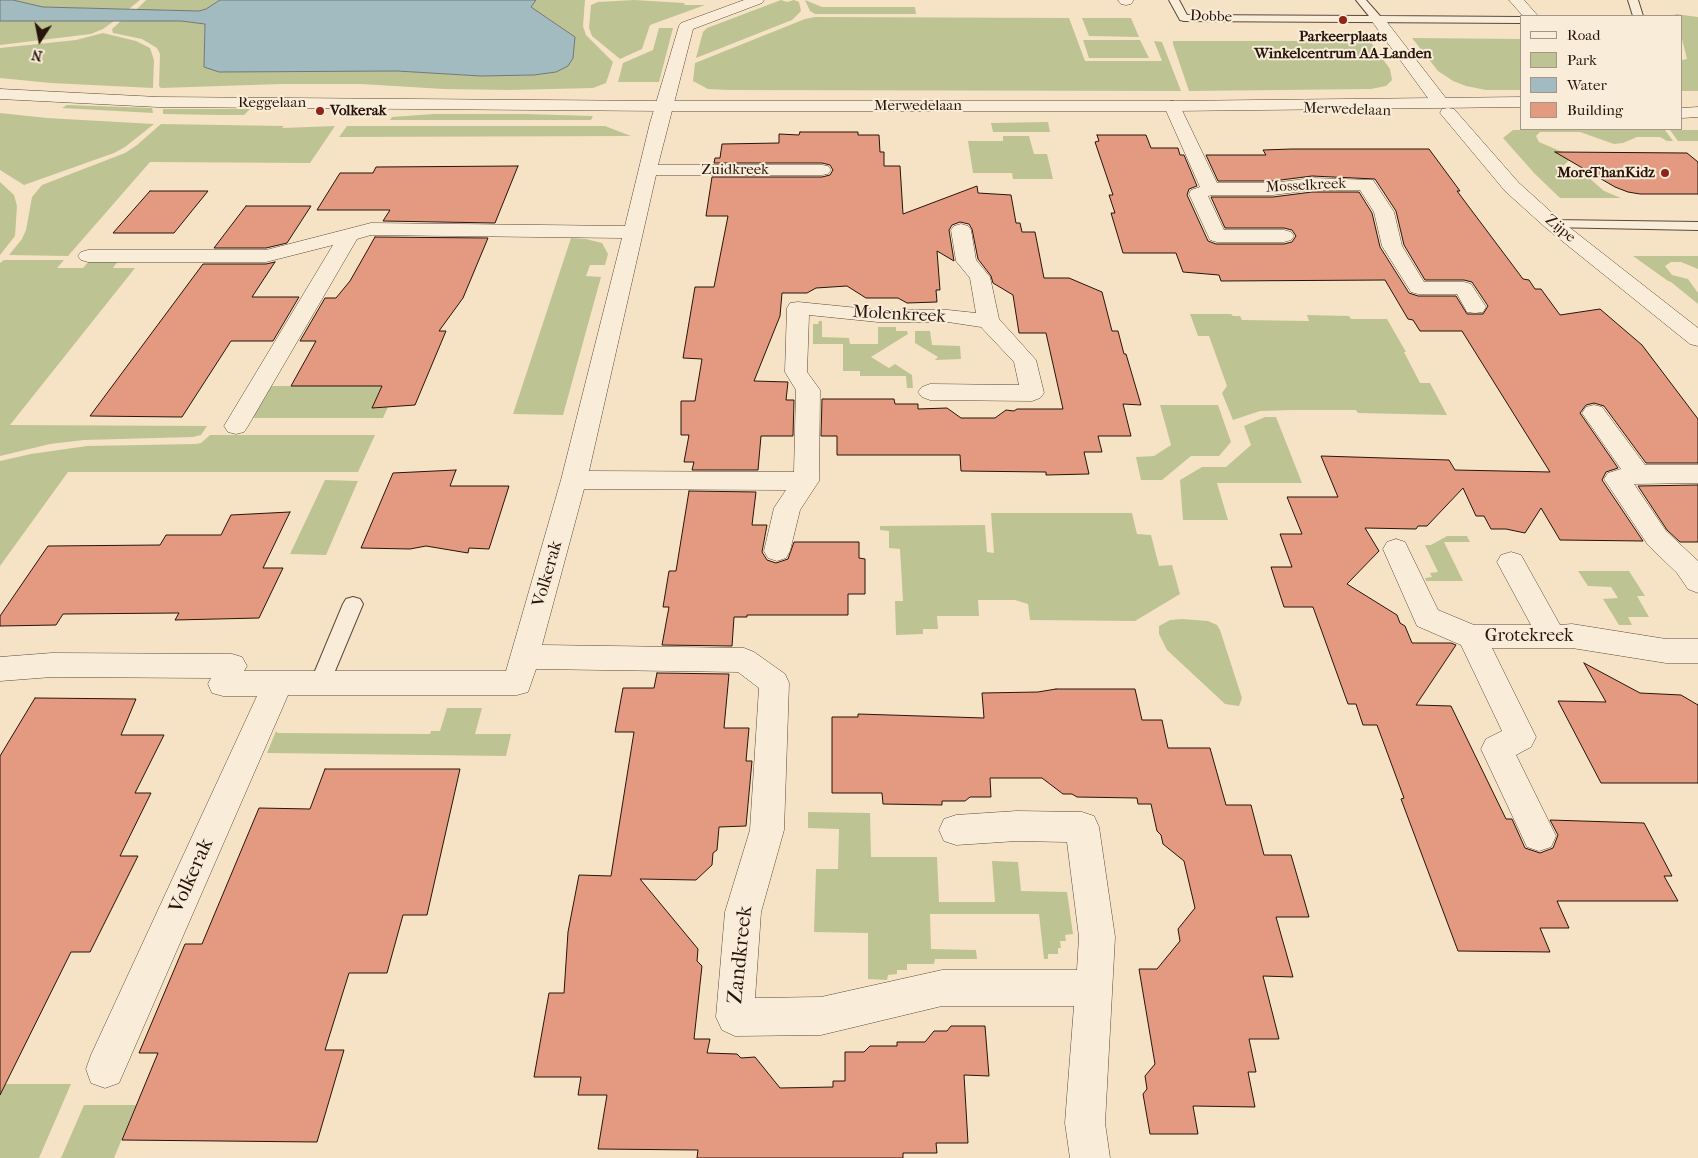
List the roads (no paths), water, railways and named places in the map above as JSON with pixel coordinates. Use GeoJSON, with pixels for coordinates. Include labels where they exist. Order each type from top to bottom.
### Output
{"type":"FeatureCollection","features":[{"type":"Feature","properties":{"kind":"street","name":"Volkerak"},"geometry":{"type":"LineString","coordinates":[[0,669],[52,665],[232,666],[223,684],[517,683],[574,480],[648,170],[686,26],[758,0]]}},
{"type":"Feature","properties":{"kind":"street"},"geometry":{"type":"LineString","coordinates":[[1516,0],[1530,15]]}},
{"type":"Feature","properties":{"kind":"street"},"geometry":{"type":"LineString","coordinates":[[1378,20],[1443,107]]}},
{"type":"Feature","properties":{"kind":"street","name":"Reggelaan"},"geometry":{"type":"LineString","coordinates":[[0,94],[158,102],[664,106]]}},
{"type":"Feature","properties":{"kind":"street","name":"Merwedelaan"},"geometry":{"type":"LineString","coordinates":[[664,106],[1443,107],[1520,102]]}},
{"type":"Feature","properties":{"kind":"street"},"geometry":{"type":"LineString","coordinates":[[1683,103],[1698,103]]}},
{"type":"Feature","properties":{"kind":"street"},"geometry":{"type":"LineString","coordinates":[[1172,106],[1210,189],[1198,194],[1217,236],[1284,236]]}},
{"type":"Feature","properties":{"kind":"street","name":"Merwedelaan"},"geometry":{"type":"LineString","coordinates":[[1443,107],[1520,113]]}},
{"type":"Feature","properties":{"kind":"street","name":"Zijpe"},"geometry":{"type":"LineString","coordinates":[[1443,107],[1512,187],[1553,224],[1698,339]]}},
{"type":"Feature","properties":{"kind":"street"},"geometry":{"type":"LineString","coordinates":[[1683,113],[1698,112]]}},
{"type":"Feature","properties":{"kind":"street","name":"Zuidkreek"},"geometry":{"type":"LineString","coordinates":[[648,170],[822,170]]}},
{"type":"Feature","properties":{"kind":"street","name":"Mosselkreek"},"geometry":{"type":"LineString","coordinates":[[1210,189],[1273,189],[1312,184],[1366,184],[1384,212],[1392,246],[1418,288],[1464,288],[1475,307]]}},
{"type":"Feature","properties":{"kind":"street"},"geometry":{"type":"LineString","coordinates":[[88,256],[266,256],[372,229],[634,232]]}},
{"type":"Feature","properties":{"kind":"street"},"geometry":{"type":"LineString","coordinates":[[930,392],[1032,393],[1024,360],[988,321],[980,277],[966,261],[961,230]]}},
{"type":"Feature","properties":{"kind":"street"},"geometry":{"type":"LineString","coordinates":[[236,426],[349,235]]}},
{"type":"Feature","properties":{"kind":"street","name":"Molenkreek"},"geometry":{"type":"LineString","coordinates":[[806,481],[808,390],[796,372],[798,308],[878,316],[948,316],[988,321]]}},
{"type":"Feature","properties":{"kind":"street"},"geometry":{"type":"LineString","coordinates":[[1594,413],[1638,474]]}},
{"type":"Feature","properties":{"kind":"street"},"geometry":{"type":"LineString","coordinates":[[1698,474],[1638,474],[1617,479],[1657,538],[1686,566],[1698,582]]}},
{"type":"Feature","properties":{"kind":"street"},"geometry":{"type":"LineString","coordinates":[[574,480],[806,481]]}},
{"type":"Feature","properties":{"kind":"street"},"geometry":{"type":"LineString","coordinates":[[777,551],[787,508],[806,481]]}},
{"type":"Feature","properties":{"kind":"street"},"geometry":{"type":"LineString","coordinates":[[1396,549],[1427,618],[1472,637]]}},
{"type":"Feature","properties":{"kind":"street"},"geometry":{"type":"LineString","coordinates":[[1511,562],[1552,636]]}},
{"type":"Feature","properties":{"kind":"street","name":"Grotekreek"},"geometry":{"type":"LineString","coordinates":[[1539,836],[1497,749],[1520,737],[1472,637],[1572,636],[1666,651],[1698,651]]}},
{"type":"Feature","properties":{"kind":"street","name":"Zandkreek"},"geometry":{"type":"LineString","coordinates":[[524,657],[744,660],[774,683],[767,830],[743,912],[735,1017],[820,1016],[942,988],[1094,988]]}},
{"type":"Feature","properties":{"kind":"street","name":"Volkerak"},"geometry":{"type":"LineString","coordinates":[[105,1069],[278,683]]}},
{"type":"Feature","properties":{"kind":"street"},"geometry":{"type":"LineString","coordinates":[[956,830],[1017,826],[1082,827],[1097,937],[1085,1123],[1090,1158]]}},
{"type":"Feature","properties":{"kind":"lane","name":"Dobbe"},"geometry":{"type":"LineString","coordinates":[[1174,0],[1184,18],[1520,20]]}},
{"type":"Feature","properties":{"kind":"lane"},"geometry":{"type":"LineString","coordinates":[[1362,0],[1378,20]]}},
{"type":"Feature","properties":{"kind":"lane"},"geometry":{"type":"LineString","coordinates":[[1633,0],[1638,15]]}},
{"type":"Feature","properties":{"kind":"lane"},"geometry":{"type":"LineString","coordinates":[[1553,224],[1698,226]]}},
{"type":"Feature","properties":{"kind":"lane"},"geometry":{"type":"LineString","coordinates":[[320,684],[353,604]]}},
{"type":"Feature","properties":{"kind":"water"},"geometry":{"type":"Polygon","coordinates":[[[0,0],[13,0],[43,7],[199,11],[220,0],[536,0],[531,7],[575,37],[573,58],[568,66],[556,72],[534,75],[481,76],[397,71],[219,72],[204,67],[205,24],[181,21],[0,21],[0,0]]]}},
{"type":"Feature","properties":{"kind":"place","name":"Parkeerplaats Winkelcentrum AA-Landen"},"geometry":{"type":"Point","coordinates":[1343,20]}},
{"type":"Feature","properties":{"kind":"place","name":"Volkerak"},"geometry":{"type":"Point","coordinates":[320,111]}},
{"type":"Feature","properties":{"kind":"place","name":"MoreThanKidz"},"geometry":{"type":"Point","coordinates":[1665,173]}}]}
